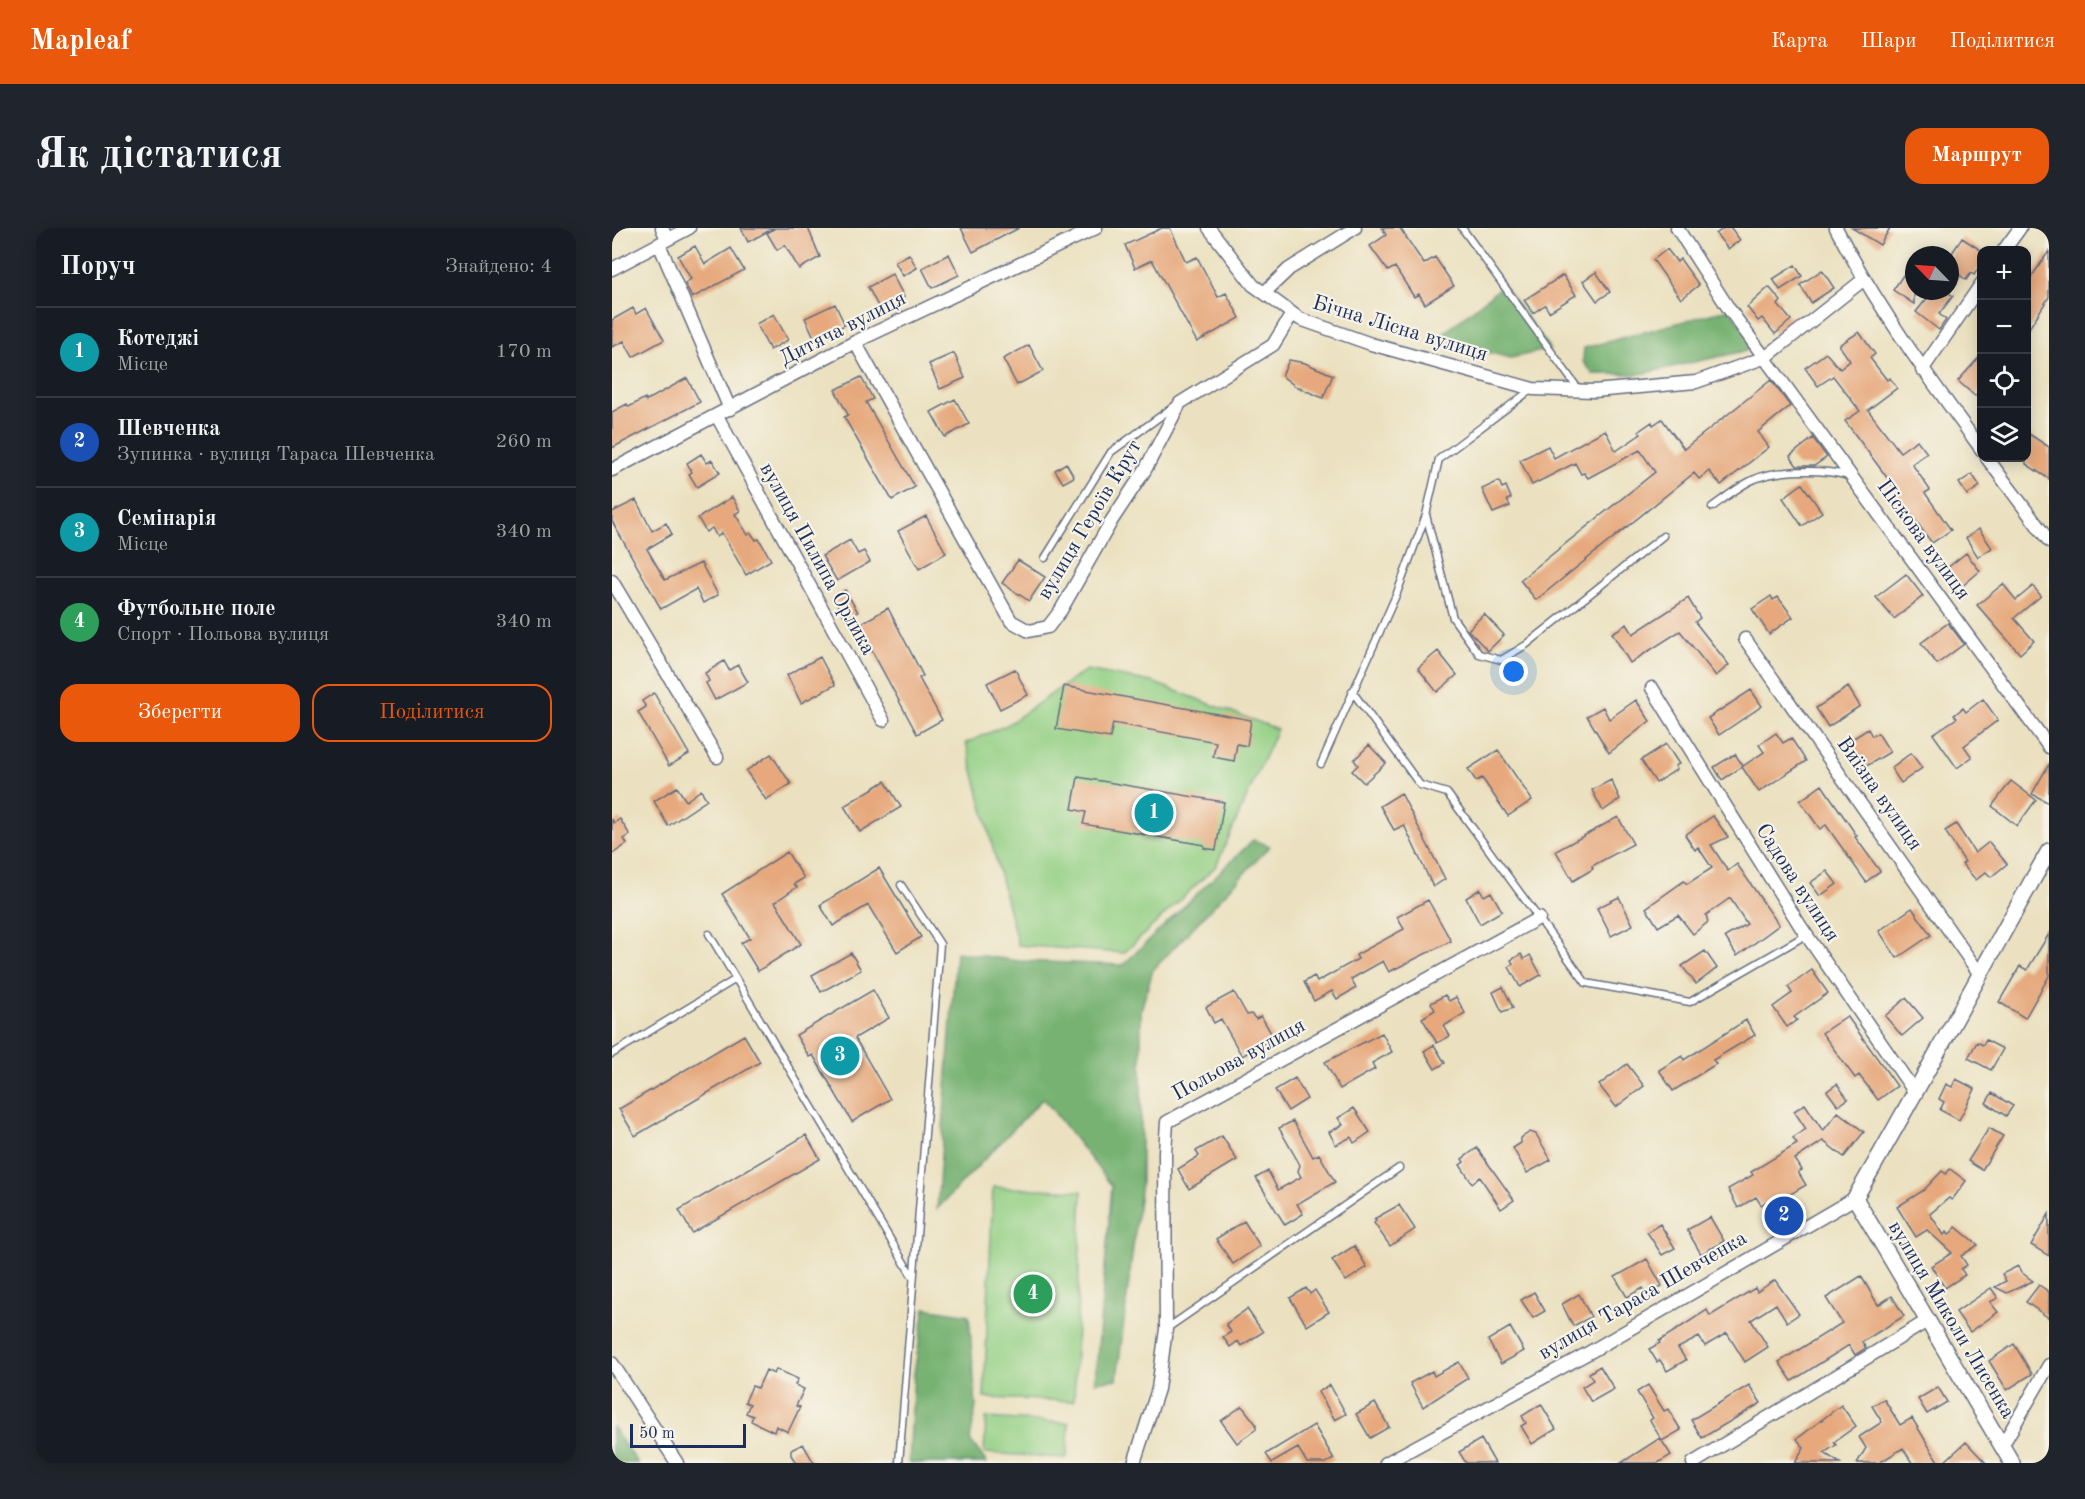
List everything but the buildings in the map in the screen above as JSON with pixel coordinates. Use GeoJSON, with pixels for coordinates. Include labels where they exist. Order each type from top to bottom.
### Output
{"type":"FeatureCollection","features":[{"type":"Feature","properties":{"kind":"street"},"geometry":{"type":"LineString","coordinates":[[612,269],[662,237],[689,228]]}},
{"type":"Feature","properties":{"kind":"street","name":"Дитяча вулиця"},"geometry":{"type":"LineString","coordinates":[[612,470],[855,342],[1096,228]]}},
{"type":"Feature","properties":{"kind":"street","name":"Бічна Лісна вулиця"},"geometry":{"type":"LineString","coordinates":[[1209,228],[1253,285],[1300,320],[1371,344],[1533,389]]}},
{"type":"Feature","properties":{"kind":"street"},"geometry":{"type":"LineString","coordinates":[[1264,293],[1289,269],[1354,228]]}},
{"type":"Feature","properties":{"kind":"street","name":"Піскова вулиця"},"geometry":{"type":"LineString","coordinates":[[1677,228],[1729,309],[2049,747]]}},
{"type":"Feature","properties":{"kind":"street"},"geometry":{"type":"LineString","coordinates":[[1836,228],[1863,280],[1922,370],[1977,443]]}},
{"type":"Feature","properties":{"kind":"street"},"geometry":{"type":"LineString","coordinates":[[2007,246],[2020,228]]}},
{"type":"Feature","properties":{"kind":"street"},"geometry":{"type":"LineString","coordinates":[[662,237],[730,409]]}},
{"type":"Feature","properties":{"kind":"street"},"geometry":{"type":"LineString","coordinates":[[1533,389],[1580,390],[1696,382],[1766,357],[1863,280]]}},
{"type":"Feature","properties":{"kind":"street"},"geometry":{"type":"LineString","coordinates":[[1922,370],[1977,291]]}},
{"type":"Feature","properties":{"kind":"street","name":"вулиця Героїв Крут"},"geometry":{"type":"LineString","coordinates":[[855,342],[1011,621],[1029,632],[1048,627],[1061,610],[1112,520],[1144,470],[1180,403],[1273,345],[1292,314]]}},
{"type":"Feature","properties":{"kind":"street","name":"вулиця Пилипа Орлика"},"geometry":{"type":"LineString","coordinates":[[717,416],[883,720]]}},
{"type":"Feature","properties":{"kind":"street"},"geometry":{"type":"LineString","coordinates":[[1990,462],[2046,531]]}},
{"type":"Feature","properties":{"kind":"street"},"geometry":{"type":"LineString","coordinates":[[612,581],[717,757]]}},
{"type":"Feature","properties":{"kind":"street","name":"Виїзна вулиця"},"geometry":{"type":"LineString","coordinates":[[1745,639],[1979,973]]}},
{"type":"Feature","properties":{"kind":"street","name":"Садова вулиця"},"geometry":{"type":"LineString","coordinates":[[1652,688],[1806,935],[1916,1094]]}},
{"type":"Feature","properties":{"kind":"street","name":"вулиця Тараса Шевченка"},"geometry":{"type":"LineString","coordinates":[[1386,1463],[1590,1352],[1855,1198],[1916,1094],[1979,973],[2049,851]]}},
{"type":"Feature","properties":{"kind":"street","name":"Польова вулиця"},"geometry":{"type":"LineString","coordinates":[[1134,1463],[1158,1389],[1166,1329],[1165,1152],[1167,1122],[1539,918]]}},
{"type":"Feature","properties":{"kind":"street","name":"вулиця Миколи Лисенка"},"geometry":{"type":"LineString","coordinates":[[1855,1198],[2012,1463]]}},
{"type":"Feature","properties":{"kind":"street"},"geometry":{"type":"LineString","coordinates":[[1693,1463],[1927,1321]]}},
{"type":"Feature","properties":{"kind":"street"},"geometry":{"type":"LineString","coordinates":[[612,1363],[677,1463]]}},
{"type":"Feature","properties":{"kind":"street"},"geometry":{"type":"LineString","coordinates":[[2002,1446],[2049,1365]]}},
{"type":"Feature","properties":{"kind":"lane"},"geometry":{"type":"LineString","coordinates":[[1462,228],[1580,390]]}},
{"type":"Feature","properties":{"kind":"lane"},"geometry":{"type":"LineString","coordinates":[[1321,764],[1397,593],[1426,514],[1439,459],[1533,389]]}},
{"type":"Feature","properties":{"kind":"lane"},"geometry":{"type":"LineString","coordinates":[[1045,558],[1111,452],[1180,403]]}},
{"type":"Feature","properties":{"kind":"lane"},"geometry":{"type":"LineString","coordinates":[[1712,507],[1755,479],[1785,472],[1838,473],[1854,478]]}},
{"type":"Feature","properties":{"kind":"lane"},"geometry":{"type":"LineString","coordinates":[[1426,514],[1454,618],[1479,654],[1501,660],[1526,645],[1663,536]]}},
{"type":"Feature","properties":{"kind":"lane"},"geometry":{"type":"LineString","coordinates":[[1352,691],[1420,785],[1447,793],[1586,983],[1690,1002],[1806,935]]}},
{"type":"Feature","properties":{"kind":"lane"},"geometry":{"type":"LineString","coordinates":[[899,1463],[940,944],[902,885]]}},
{"type":"Feature","properties":{"kind":"lane"},"geometry":{"type":"LineString","coordinates":[[709,934],[913,1276]]}},
{"type":"Feature","properties":{"kind":"lane"},"geometry":{"type":"LineString","coordinates":[[612,1054],[736,979]]}},
{"type":"Feature","properties":{"kind":"lane"},"geometry":{"type":"LineString","coordinates":[[1166,1329],[1399,1168]]}},
{"type":"Feature","properties":{"kind":"green space"},"geometry":{"type":"Polygon","coordinates":[[[1503,285],[1550,349],[1511,358],[1457,345],[1443,334],[1503,285]]]}},
{"type":"Feature","properties":{"kind":"green space"},"geometry":{"type":"Polygon","coordinates":[[[1729,309],[1758,348],[1640,374],[1593,374],[1583,361],[1584,348],[1729,309]]]}},
{"type":"Feature","properties":{"kind":"green space"},"geometry":{"type":"Polygon","coordinates":[[[1086,670],[1152,682],[1277,729],[1216,866],[1124,953],[1018,945],[966,743],[1007,725],[1086,670]]]}},
{"type":"Feature","properties":{"kind":"green space"},"geometry":{"type":"Polygon","coordinates":[[[1253,840],[1270,846],[1153,970],[1141,1010],[1141,1182],[1117,1379],[1095,1382],[1112,1186],[1043,1098],[937,1209],[956,952],[1019,961],[1123,965],[1253,840]]]}},
{"type":"Feature","properties":{"kind":"green space"},"geometry":{"type":"Polygon","coordinates":[[[993,1187],[1082,1191],[1074,1401],[984,1398],[993,1187]]]}},
{"type":"Feature","properties":{"kind":"green space"},"geometry":{"type":"Polygon","coordinates":[[[925,1308],[969,1315],[976,1406],[970,1440],[987,1463],[909,1463],[914,1373],[925,1308]]]}},
{"type":"Feature","properties":{"kind":"green space"},"geometry":{"type":"Polygon","coordinates":[[[986,1418],[1069,1423],[1067,1458],[984,1453],[986,1418]]]}},
{"type":"Feature","properties":{"kind":"green space"},"geometry":{"type":"Polygon","coordinates":[[[612,1427],[638,1463],[612,1463],[612,1427]]]}},
{"type":"Feature","properties":{"kind":"place","name":"Котеджі"},"geometry":{"type":"Point","coordinates":[1154,813]}},
{"type":"Feature","properties":{"kind":"place","name":"Семінарія"},"geometry":{"type":"Point","coordinates":[840,1056]}},
{"type":"Feature","properties":{"kind":"place","name":"Шевченка"},"geometry":{"type":"Point","coordinates":[1784,1216]}},
{"type":"Feature","properties":{"kind":"place","name":"Футбольне поле"},"geometry":{"type":"Point","coordinates":[1033,1294]}}]}
